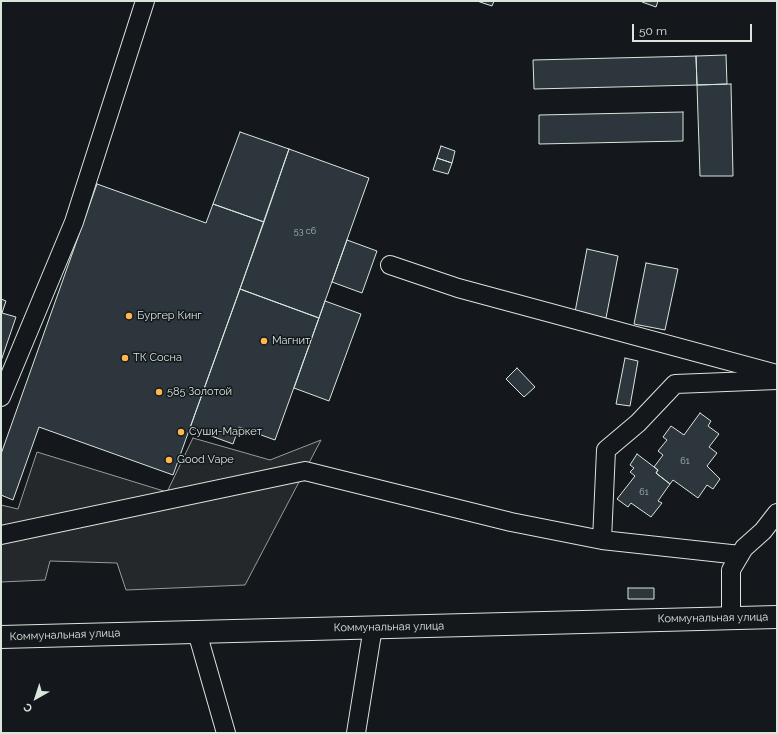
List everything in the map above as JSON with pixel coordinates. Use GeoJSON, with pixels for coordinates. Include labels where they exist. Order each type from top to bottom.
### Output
{"type":"FeatureCollection","features":[{"type":"Feature","properties":{"kind":"main road","name":"Коммунальная улица"},"geometry":{"type":"LineString","coordinates":[[1,637],[777,617]]}},
{"type":"Feature","properties":{"kind":"street"},"geometry":{"type":"LineString","coordinates":[[1,397],[74,222],[146,1]]}},
{"type":"Feature","properties":{"kind":"street"},"geometry":{"type":"LineString","coordinates":[[390,265],[458,288],[777,374]]}},
{"type":"Feature","properties":{"kind":"street"},"geometry":{"type":"LineString","coordinates":[[602,540],[606,450],[638,424],[675,384],[777,380]]}},
{"type":"Feature","properties":{"kind":"street"},"geometry":{"type":"LineString","coordinates":[[1,535],[305,471],[511,522],[602,540],[740,555]]}},
{"type":"Feature","properties":{"kind":"street"},"geometry":{"type":"LineString","coordinates":[[731,618],[731,570],[744,548],[762,531],[777,513]]}},
{"type":"Feature","properties":{"kind":"street"},"geometry":{"type":"LineString","coordinates":[[356,733],[373,627]]}},
{"type":"Feature","properties":{"kind":"street"},"geometry":{"type":"LineString","coordinates":[[197,632],[226,733]]}},
{"type":"Feature","properties":{"kind":"shaded area"},"geometry":{"type":"Polygon","coordinates":[[[193,438],[270,460],[321,440],[245,585],[126,590],[117,563],[50,561],[45,580],[1,582],[1,505],[18,509],[37,452],[167,492],[193,438]]]}},
{"type":"Feature","properties":{"kind":"building"},"geometry":{"type":"Polygon","coordinates":[[[477,1],[494,1],[492,6],[477,1]]]}},
{"type":"Feature","properties":{"kind":"building"},"geometry":{"type":"Polygon","coordinates":[[[642,1],[658,1],[656,7],[642,1]]]}},
{"type":"Feature","properties":{"kind":"building"},"geometry":{"type":"Polygon","coordinates":[[[726,55],[727,84],[697,85],[696,56],[726,55]]]}},
{"type":"Feature","properties":{"kind":"building"},"geometry":{"type":"Polygon","coordinates":[[[696,56],[697,85],[534,89],[533,60],[696,56]]]}},
{"type":"Feature","properties":{"kind":"building"},"geometry":{"type":"Polygon","coordinates":[[[731,84],[733,176],[700,176],[697,85],[731,84]]]}},
{"type":"Feature","properties":{"kind":"building"},"geometry":{"type":"Polygon","coordinates":[[[683,112],[683,141],[539,144],[539,115],[683,112]]]}},
{"type":"Feature","properties":{"kind":"building"},"geometry":{"type":"Polygon","coordinates":[[[240,132],[289,149],[264,222],[213,204],[240,132]]]}},
{"type":"Feature","properties":{"kind":"building"},"geometry":{"type":"Polygon","coordinates":[[[441,146],[455,151],[452,163],[437,158],[441,146]]]}},
{"type":"Feature","properties":{"kind":"building"},"geometry":{"type":"Polygon","coordinates":[[[289,149],[369,178],[319,318],[240,289],[289,149]]]}},
{"type":"Feature","properties":{"kind":"building"},"geometry":{"type":"Polygon","coordinates":[[[437,158],[452,163],[448,174],[433,170],[437,158]]]}},
{"type":"Feature","properties":{"kind":"building","name":"ТК Сосна"},"geometry":{"type":"Polygon","coordinates":[[[97,184],[206,223],[213,204],[264,222],[173,475],[39,427],[13,500],[1,495],[1,454],[97,184]]]}},
{"type":"Feature","properties":{"kind":"building"},"geometry":{"type":"Polygon","coordinates":[[[347,240],[377,251],[362,293],[332,282],[347,240]]]}},
{"type":"Feature","properties":{"kind":"building"},"geometry":{"type":"Polygon","coordinates":[[[587,249],[618,256],[606,318],[575,312],[587,249]]]}},
{"type":"Feature","properties":{"kind":"building"},"geometry":{"type":"Polygon","coordinates":[[[646,263],[678,269],[665,330],[634,324],[646,263]]]}},
{"type":"Feature","properties":{"kind":"building"},"geometry":{"type":"Polygon","coordinates":[[[240,289],[319,318],[275,440],[239,427],[233,444],[190,428],[240,289]]]}},
{"type":"Feature","properties":{"kind":"building"},"geometry":{"type":"Polygon","coordinates":[[[1,299],[6,301],[2,313],[16,317],[1,361],[1,299]]]}},
{"type":"Feature","properties":{"kind":"building"},"geometry":{"type":"Polygon","coordinates":[[[325,301],[361,314],[329,401],[294,388],[325,301]]]}},
{"type":"Feature","properties":{"kind":"building"},"geometry":{"type":"Polygon","coordinates":[[[625,358],[638,361],[630,406],[616,404],[625,358]]]}},
{"type":"Feature","properties":{"kind":"building"},"geometry":{"type":"Polygon","coordinates":[[[517,368],[535,387],[524,397],[506,379],[517,368]]]}},
{"type":"Feature","properties":{"kind":"building"},"geometry":{"type":"Polygon","coordinates":[[[700,413],[711,421],[708,426],[719,434],[709,447],[717,453],[707,466],[720,479],[713,489],[707,485],[698,498],[673,480],[670,484],[656,473],[658,470],[654,467],[663,455],[658,451],[667,440],[663,437],[671,426],[684,435],[700,413]]]}},
{"type":"Feature","properties":{"kind":"building"},"geometry":{"type":"Polygon","coordinates":[[[637,454],[658,470],[656,473],[670,484],[658,501],[662,503],[651,517],[631,503],[628,507],[617,499],[635,476],[630,472],[634,468],[630,465],[637,454]]]}},
{"type":"Feature","properties":{"kind":"building"},"geometry":{"type":"Polygon","coordinates":[[[628,588],[654,588],[654,599],[628,599],[628,588]]]}},
{"type":"Feature","properties":{"kind":"place","name":"Бургер Кинг"},"geometry":{"type":"Point","coordinates":[129,316]}},
{"type":"Feature","properties":{"kind":"place","name":"Магнит"},"geometry":{"type":"Point","coordinates":[264,341]}},
{"type":"Feature","properties":{"kind":"place","name":"ТК Сосна"},"geometry":{"type":"Point","coordinates":[125,358]}},
{"type":"Feature","properties":{"kind":"place","name":"585 Золотой"},"geometry":{"type":"Point","coordinates":[159,392]}},
{"type":"Feature","properties":{"kind":"place","name":"Суши-Маркет"},"geometry":{"type":"Point","coordinates":[181,432]}},
{"type":"Feature","properties":{"kind":"place","name":"Good Vape"},"geometry":{"type":"Point","coordinates":[169,460]}}]}
